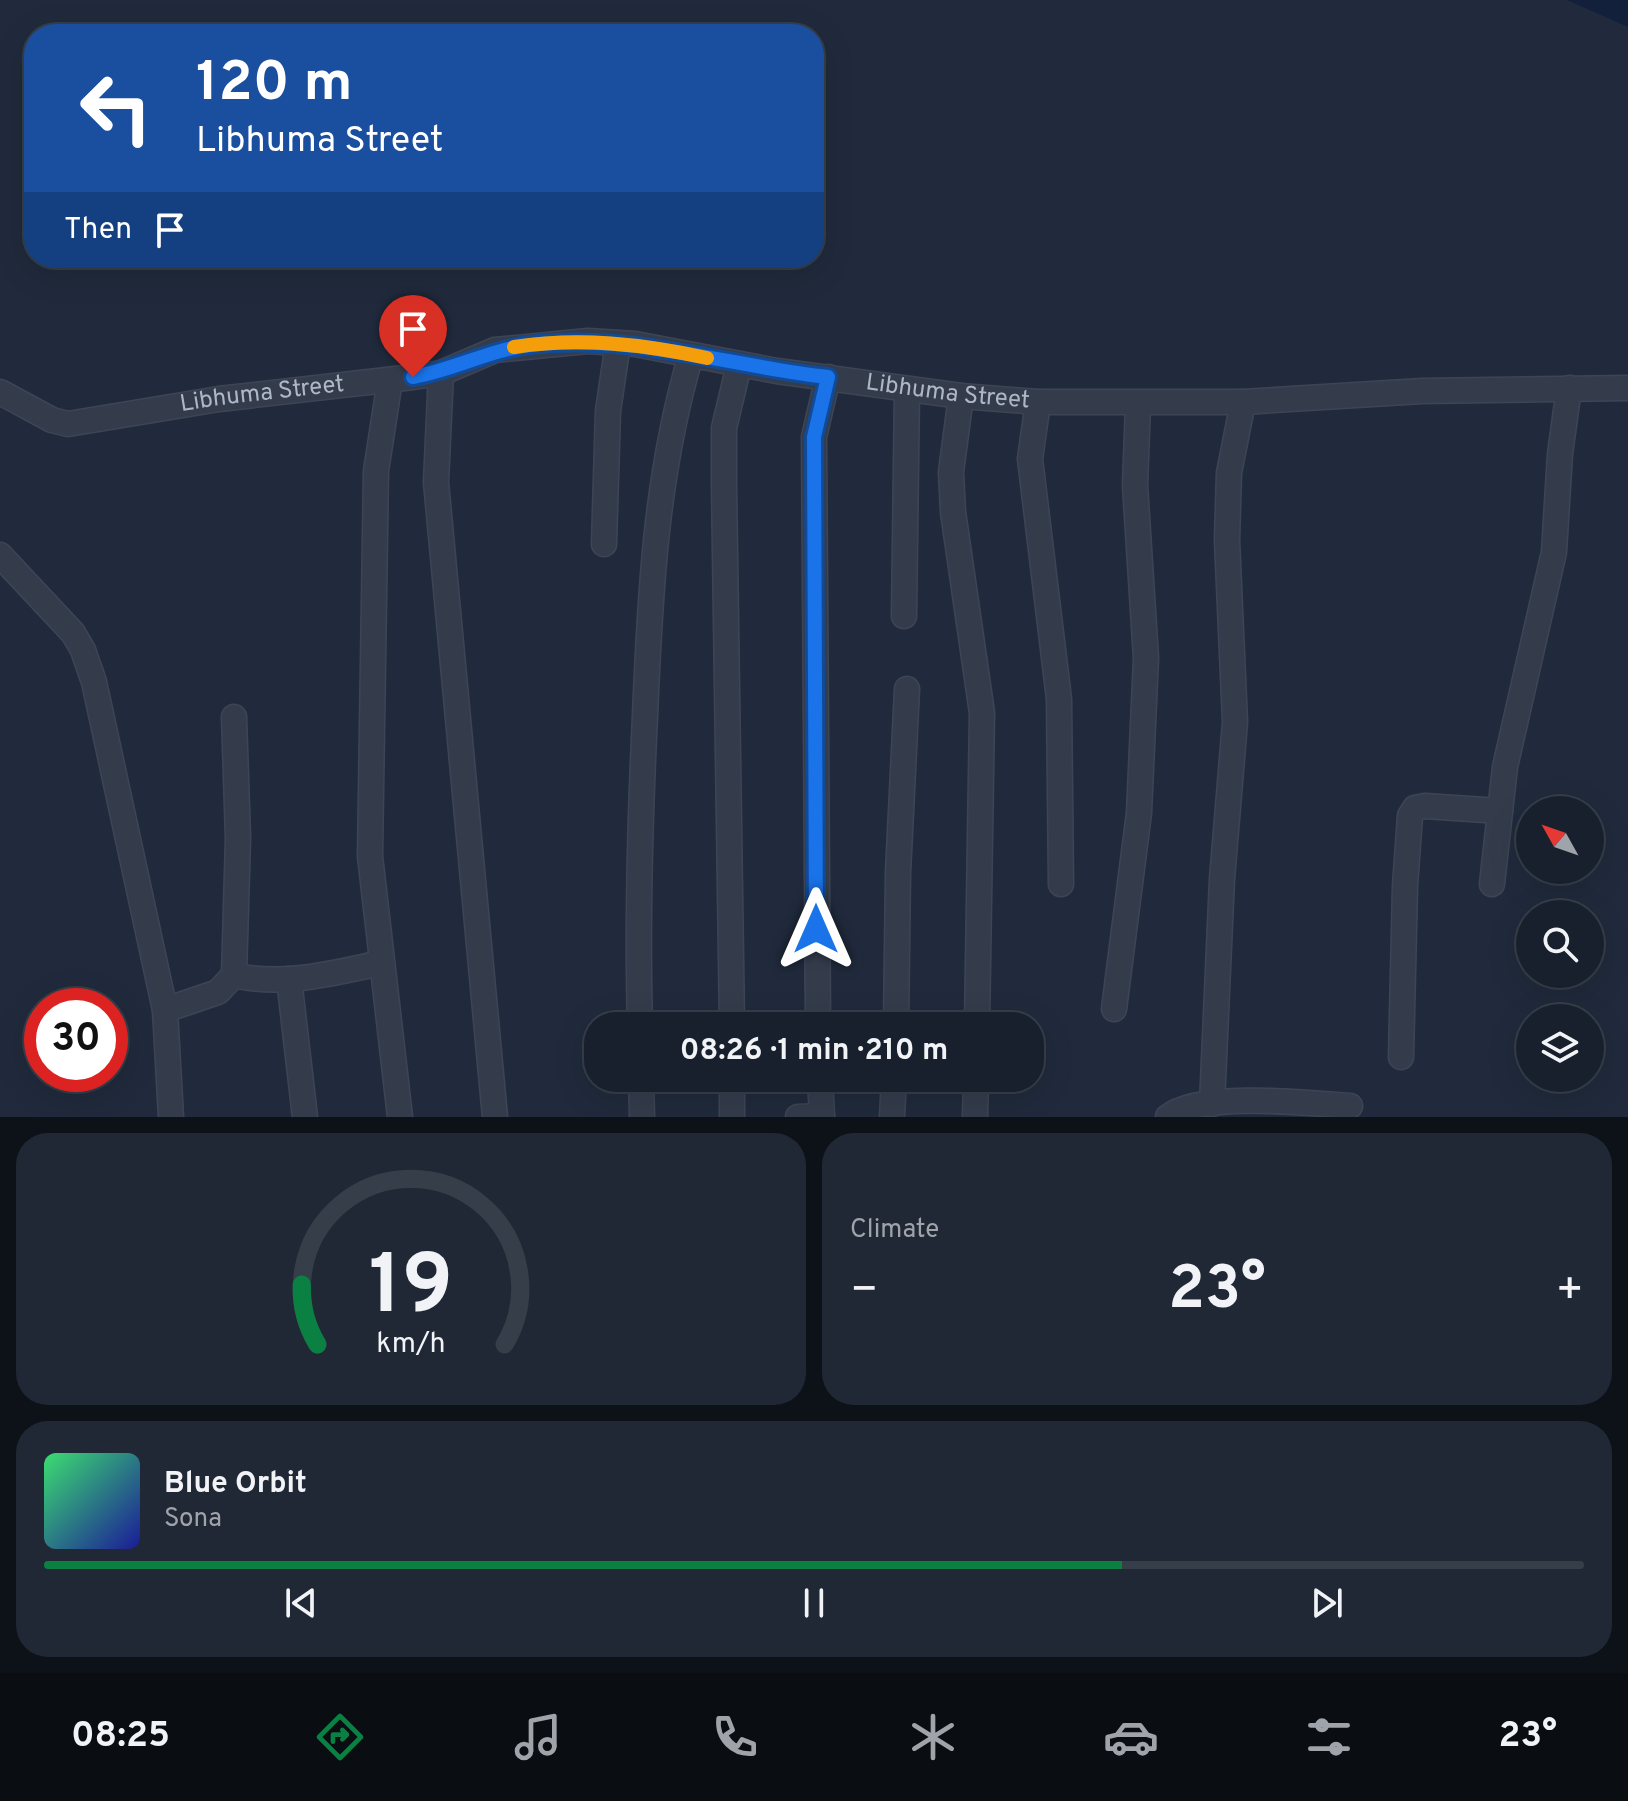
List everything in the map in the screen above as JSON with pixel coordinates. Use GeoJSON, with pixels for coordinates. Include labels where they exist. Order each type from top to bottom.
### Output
{"type":"FeatureCollection","features":[{"type":"Feature","properties":{"kind":"street","name":"Libhuma Street"},"geometry":{"type":"LineString","coordinates":[[0,392],[68,424],[219,399],[441,373],[495,350],[573,341],[618,343],[739,365],[907,389],[1038,402],[1243,402],[1422,391],[1628,388]]}},
{"type":"Feature","properties":{"kind":"street"},"geometry":{"type":"LineString","coordinates":[[604,544],[608,411],[618,343]]}},
{"type":"Feature","properties":{"kind":"street"},"geometry":{"type":"LineString","coordinates":[[640,1012],[640,786],[653,556],[665,460],[691,355]]}},
{"type":"Feature","properties":{"kind":"street"},"geometry":{"type":"LineString","coordinates":[[732,1012],[724,428],[739,365]]}},
{"type":"Feature","properties":{"kind":"street"},"geometry":{"type":"LineString","coordinates":[[441,373],[436,482],[495,1117]]}},
{"type":"Feature","properties":{"kind":"street"},"geometry":{"type":"LineString","coordinates":[[818,1012],[814,437],[828,377]]}},
{"type":"Feature","properties":{"kind":"street"},"geometry":{"type":"LineString","coordinates":[[390,380],[376,471],[370,856],[400,1117]]}},
{"type":"Feature","properties":{"kind":"street"},"geometry":{"type":"LineString","coordinates":[[1492,884],[1505,767],[1554,552],[1560,454],[1569,388]]}},
{"type":"Feature","properties":{"kind":"street"},"geometry":{"type":"LineString","coordinates":[[904,616],[907,389]]}},
{"type":"Feature","properties":{"kind":"street"},"geometry":{"type":"LineString","coordinates":[[961,396],[951,472],[953,512],[982,713],[977,1012]]}},
{"type":"Feature","properties":{"kind":"street"},"geometry":{"type":"LineString","coordinates":[[1038,402],[1030,459],[1059,699],[1061,884]]}},
{"type":"Feature","properties":{"kind":"street"},"geometry":{"type":"LineString","coordinates":[[1212,1104],[1222,879],[1235,722],[1227,540],[1229,473],[1243,402]]}},
{"type":"Feature","properties":{"kind":"street"},"geometry":{"type":"LineString","coordinates":[[1114,1009],[1139,813],[1145,685],[1135,485],[1138,404]]}},
{"type":"Feature","properties":{"kind":"street"},"geometry":{"type":"LineString","coordinates":[[0,555],[73,633],[83,650],[132,844],[165,1010],[171,1117]]}},
{"type":"Feature","properties":{"kind":"street"},"geometry":{"type":"LineString","coordinates":[[896,1012],[898,873],[907,689]]}},
{"type":"Feature","properties":{"kind":"street"},"geometry":{"type":"LineString","coordinates":[[165,1010],[218,992],[234,975],[238,838],[234,717]]}},
{"type":"Feature","properties":{"kind":"street"},"geometry":{"type":"LineString","coordinates":[[1401,1057],[1410,816],[1415,808],[1425,806],[1500,811]]}},
{"type":"Feature","properties":{"kind":"street"},"geometry":{"type":"LineString","coordinates":[[234,975],[265,981],[381,963]]}},
{"type":"Feature","properties":{"kind":"street"},"geometry":{"type":"LineString","coordinates":[[289,979],[305,1117]]}},
{"type":"Feature","properties":{"kind":"street"},"geometry":{"type":"LineString","coordinates":[[641,1092],[642,1117]]}},
{"type":"Feature","properties":{"kind":"street"},"geometry":{"type":"LineString","coordinates":[[732,1092],[732,1117]]}},
{"type":"Feature","properties":{"kind":"street"},"geometry":{"type":"LineString","coordinates":[[814,1117],[818,1092]]}},
{"type":"Feature","properties":{"kind":"street"},"geometry":{"type":"LineString","coordinates":[[892,1117],[893,1092]]}},
{"type":"Feature","properties":{"kind":"street"},"geometry":{"type":"LineString","coordinates":[[975,1117],[976,1092]]}},
{"type":"Feature","properties":{"kind":"street"},"geometry":{"type":"LineString","coordinates":[[1168,1117],[1178,1111],[1212,1104],[1287,1101],[1350,1106]]}},
{"type":"Feature","properties":{"kind":"water"},"geometry":{"type":"Polygon","coordinates":[[[1567,0],[1628,0],[1628,27],[1567,0]]]}},
{"type":"Feature","properties":{"kind":"slow traffic"},"geometry":{"type":"LineString","coordinates":[[514,347],[588,341],[635,344],[707,358]]}},
{"type":"Feature","properties":{"kind":"route"},"geometry":{"type":"LineString","coordinates":[[413,377],[441,373],[495,350],[588,341],[635,344],[777,371],[828,377],[814,437],[817,526],[814,624],[816,929]]}}]}
